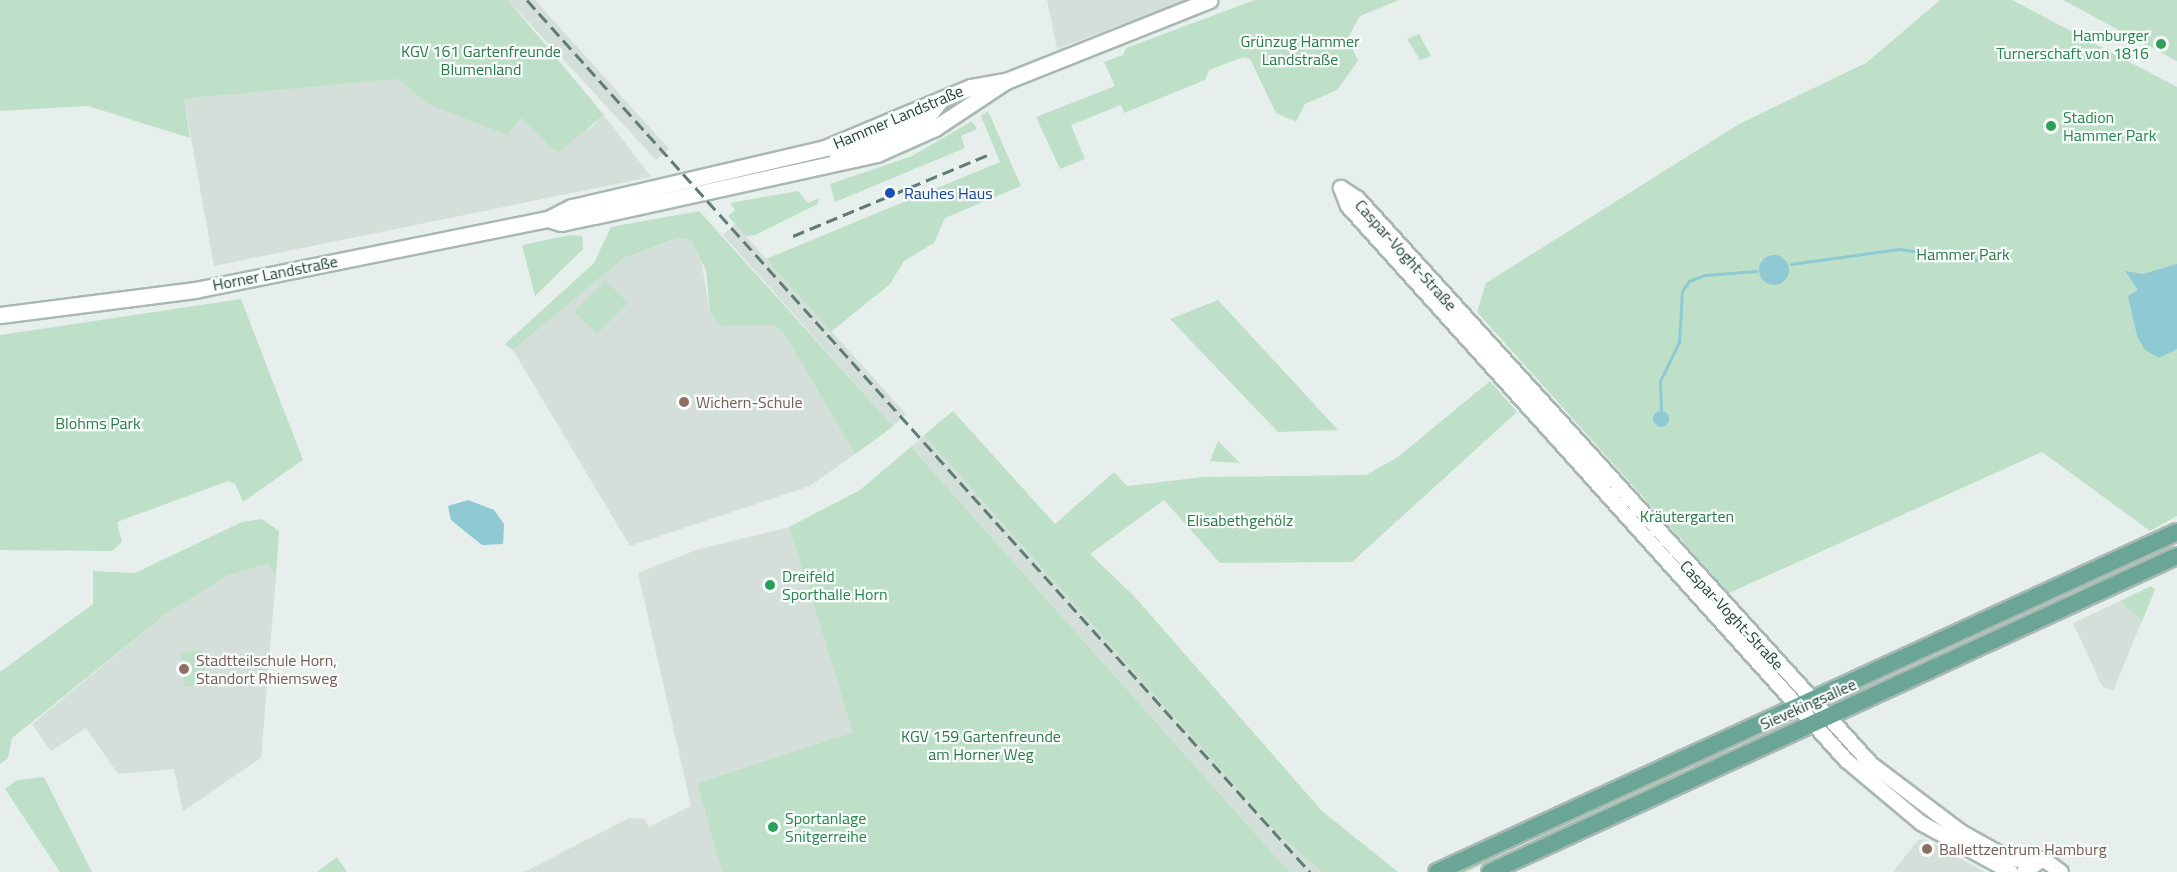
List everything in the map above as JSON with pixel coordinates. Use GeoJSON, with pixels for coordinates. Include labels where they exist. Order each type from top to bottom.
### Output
{"type":"FeatureCollection","features":[{"type":"Feature","properties":{"kind":"main road","name":"Hammer Landstraße"},"geometry":{"type":"LineString","coordinates":[[686,181],[840,143],[940,101],[1006,81],[1210,0]]}},
{"type":"Feature","properties":{"kind":"main road","name":"Hammer Landstraße"},"geometry":{"type":"LineString","coordinates":[[697,194],[793,174],[886,150],[935,128],[1006,81]]}},
{"type":"Feature","properties":{"kind":"main road"},"geometry":{"type":"LineString","coordinates":[[793,174],[925,120],[940,101]]}},
{"type":"Feature","properties":{"kind":"main road","name":"Horner Landstraße"},"geometry":{"type":"LineString","coordinates":[[0,315],[88,308],[195,290],[548,219],[573,207],[686,181]]}},
{"type":"Feature","properties":{"kind":"main road","name":"Horner Landstraße"},"geometry":{"type":"LineString","coordinates":[[548,219],[561,223],[697,194]]}},
{"type":"Feature","properties":{"kind":"main road","name":"Sievekingsallee"},"geometry":{"type":"LineString","coordinates":[[1437,872],[1806,705],[2177,532]]}},
{"type":"Feature","properties":{"kind":"main road","name":"Sievekingsallee"},"geometry":{"type":"LineString","coordinates":[[1491,872],[2177,556]]}},
{"type":"Feature","properties":{"kind":"street","name":"Caspar-Voght-Straße"},"geometry":{"type":"LineString","coordinates":[[1806,705],[1348,206],[1341,188],[1358,199],[1806,705],[1820,721],[1899,807],[2011,872]]}},
{"type":"Feature","properties":{"kind":"street","name":"Caspar-Voght-Straße"},"geometry":{"type":"LineString","coordinates":[[1820,721],[1910,798],[2027,868],[2047,859],[2061,872]]}},
{"type":"Feature","properties":{"kind":"shaded area"},"geometry":{"type":"Polygon","coordinates":[[[508,0],[535,0],[669,149],[656,160],[508,0]]]}},
{"type":"Feature","properties":{"kind":"shaded area"},"geometry":{"type":"Polygon","coordinates":[[[1047,0],[1187,0],[1057,49],[1047,0]]]}},
{"type":"Feature","properties":{"kind":"shaded area"},"geometry":{"type":"Polygon","coordinates":[[[397,79],[428,104],[589,129],[604,115],[651,177],[214,266],[184,99],[397,79]]]}},
{"type":"Feature","properties":{"kind":"shaded area"},"geometry":{"type":"Polygon","coordinates":[[[735,224],[906,414],[893,426],[723,235],[735,224]]]}},
{"type":"Feature","properties":{"kind":"shaded area","name":"Wichern-Schule"},"geometry":{"type":"Polygon","coordinates":[[[679,238],[691,240],[700,253],[710,313],[720,326],[773,325],[783,332],[855,454],[810,486],[630,546],[513,350],[624,258],[679,238]]]}},
{"type":"Feature","properties":{"kind":"shaded area"},"geometry":{"type":"Polygon","coordinates":[[[924,435],[1277,833],[1322,872],[1291,872],[1277,858],[911,447],[924,435]]]}},
{"type":"Feature","properties":{"kind":"shaded area"},"geometry":{"type":"Polygon","coordinates":[[[789,527],[853,732],[697,783],[722,872],[524,872],[629,818],[644,819],[649,827],[691,806],[638,573],[696,550],[789,527]]]}},
{"type":"Feature","properties":{"kind":"shaded area","name":"Stadtteilschule Horn, Standort Rhiemsweg"},"geometry":{"type":"Polygon","coordinates":[[[268,563],[276,576],[261,758],[183,811],[174,769],[118,774],[86,728],[51,751],[32,724],[166,614],[227,576],[268,563]]]}},
{"type":"Feature","properties":{"kind":"shaded area"},"geometry":{"type":"Polygon","coordinates":[[[2120,601],[2142,621],[2113,691],[2102,686],[2073,623],[2120,601]]]}},
{"type":"Feature","properties":{"kind":"shaded area","name":"Ballettzentrum Hamburg"},"geometry":{"type":"Polygon","coordinates":[[[1925,839],[1985,872],[1893,872],[1918,840],[1925,839]]]}},
{"type":"Feature","properties":{"kind":"green space","name":"KGV 161 Gartenfreunde Blumenland"},"geometry":{"type":"Polygon","coordinates":[[[0,0],[508,0],[604,115],[557,153],[521,118],[507,135],[428,104],[397,79],[184,99],[190,138],[88,106],[0,111],[0,0]]]}},
{"type":"Feature","properties":{"kind":"green space","name":"Grünzug Hammer Landstraße"},"geometry":{"type":"Polygon","coordinates":[[[1255,0],[1399,0],[1360,16],[1348,38],[1358,61],[1337,90],[1305,104],[1296,122],[1276,113],[1250,59],[1243,57],[1209,70],[1205,80],[1124,113],[1121,105],[1071,125],[1085,159],[1060,169],[1036,117],[1115,86],[1104,62],[1123,55],[1126,48],[1255,0]]]}},
{"type":"Feature","properties":{"kind":"green space","name":"Hammer Park"},"geometry":{"type":"Polygon","coordinates":[[[1940,0],[2012,0],[2177,87],[2177,516],[2150,531],[2042,452],[1729,593],[1477,312],[1486,283],[1739,124],[1866,63],[1940,0]]]}},
{"type":"Feature","properties":{"kind":"green space","name":"Hamburger Turnerschaft von 1816"},"geometry":{"type":"Polygon","coordinates":[[[2063,0],[2177,0],[2177,61],[2113,27],[2063,0]]]}},
{"type":"Feature","properties":{"kind":"green space"},"geometry":{"type":"Polygon","coordinates":[[[1419,34],[1431,56],[1420,60],[1407,39],[1419,34]]]}},
{"type":"Feature","properties":{"kind":"green space"},"geometry":{"type":"Polygon","coordinates":[[[988,111],[1021,186],[945,218],[934,243],[904,261],[890,284],[831,332],[766,259],[1000,162],[981,116],[988,111]]]}},
{"type":"Feature","properties":{"kind":"green space"},"geometry":{"type":"Polygon","coordinates":[[[972,121],[977,129],[961,136],[965,148],[835,202],[830,184],[912,156],[972,121]]]}},
{"type":"Feature","properties":{"kind":"green space"},"geometry":{"type":"Polygon","coordinates":[[[798,191],[808,203],[819,198],[818,204],[755,235],[746,236],[728,216],[735,210],[730,203],[798,191]]]}},
{"type":"Feature","properties":{"kind":"green space"},"geometry":{"type":"Polygon","coordinates":[[[699,211],[893,426],[855,454],[783,332],[773,325],[720,326],[710,313],[706,270],[691,240],[678,238],[624,258],[513,350],[505,344],[594,263],[611,227],[699,211]]]}},
{"type":"Feature","properties":{"kind":"green space"},"geometry":{"type":"Polygon","coordinates":[[[570,235],[582,236],[583,249],[535,296],[522,245],[570,235]]]}},
{"type":"Feature","properties":{"kind":"green space"},"geometry":{"type":"Polygon","coordinates":[[[605,280],[628,303],[597,334],[574,311],[605,280]]]}},
{"type":"Feature","properties":{"kind":"green space","name":"Blohms Park"},"geometry":{"type":"Polygon","coordinates":[[[241,299],[303,460],[243,502],[235,484],[228,481],[117,522],[122,542],[112,551],[0,550],[0,335],[241,299]]]}},
{"type":"Feature","properties":{"kind":"green space"},"geometry":{"type":"Polygon","coordinates":[[[1218,300],[1338,430],[1278,432],[1170,319],[1218,300]]]}},
{"type":"Feature","properties":{"kind":"green space","name":"Elisabethgehölz"},"geometry":{"type":"Polygon","coordinates":[[[1490,381],[1517,412],[1352,562],[1220,563],[1164,500],[1090,554],[1134,596],[1322,811],[1398,872],[1322,872],[1277,833],[924,435],[953,411],[1055,524],[1114,472],[1127,486],[1203,477],[1366,475],[1398,457],[1490,381]]]}},
{"type":"Feature","properties":{"kind":"green space"},"geometry":{"type":"Polygon","coordinates":[[[1218,441],[1240,463],[1210,461],[1218,441]]]}},
{"type":"Feature","properties":{"kind":"green space","name":"KGV 159 Gartenfreunde am Horner Weg"},"geometry":{"type":"Polygon","coordinates":[[[911,447],[1291,872],[722,872],[697,783],[853,732],[789,527],[860,490],[911,447]]]}},
{"type":"Feature","properties":{"kind":"green space"},"geometry":{"type":"Polygon","coordinates":[[[262,519],[279,531],[276,576],[268,563],[227,576],[166,614],[12,738],[8,758],[0,764],[0,672],[93,604],[93,571],[135,573],[242,522],[262,519]]]}},
{"type":"Feature","properties":{"kind":"green space"},"geometry":{"type":"Polygon","coordinates":[[[2177,543],[2129,571],[1841,704],[1837,700],[1870,679],[1877,682],[2177,543]]]}},
{"type":"Feature","properties":{"kind":"green space"},"geometry":{"type":"Polygon","coordinates":[[[2151,586],[2155,590],[2142,621],[2120,601],[2151,586]]]}},
{"type":"Feature","properties":{"kind":"green space"},"geometry":{"type":"Polygon","coordinates":[[[203,650],[207,684],[185,687],[181,653],[203,650]]]}},
{"type":"Feature","properties":{"kind":"green space"},"geometry":{"type":"Polygon","coordinates":[[[1785,722],[1789,727],[1695,767],[1694,761],[1725,748],[1728,752],[1785,722]]]}},
{"type":"Feature","properties":{"kind":"green space"},"geometry":{"type":"Polygon","coordinates":[[[1682,771],[1684,777],[1536,842],[1535,837],[1682,771]]]}},
{"type":"Feature","properties":{"kind":"green space"},"geometry":{"type":"Polygon","coordinates":[[[44,777],[92,872],[60,872],[5,789],[17,780],[44,777]]]}},
{"type":"Feature","properties":{"kind":"green space"},"geometry":{"type":"Polygon","coordinates":[[[1524,843],[1467,872],[1459,872],[1524,843]]]}},
{"type":"Feature","properties":{"kind":"green space"},"geometry":{"type":"Polygon","coordinates":[[[337,857],[347,872],[317,872],[337,857]]]}},
{"type":"Feature","properties":{"kind":"water"},"geometry":{"type":"Polygon","coordinates":[[[1774,255],[1785,259],[1789,270],[1785,281],[1774,285],[1763,281],[1759,270],[1763,259],[1774,255]]]}},
{"type":"Feature","properties":{"kind":"water"},"geometry":{"type":"Polygon","coordinates":[[[2177,264],[2177,349],[2159,358],[2145,350],[2137,336],[2128,296],[2138,290],[2125,271],[2143,274],[2177,264]]]}},
{"type":"Feature","properties":{"kind":"water"},"geometry":{"type":"Polygon","coordinates":[[[1661,411],[1669,419],[1661,427],[1653,419],[1661,411]]]}},
{"type":"Feature","properties":{"kind":"water"},"geometry":{"type":"Polygon","coordinates":[[[468,500],[494,510],[504,524],[503,544],[482,545],[451,520],[448,506],[468,500]]]}},
{"type":"Feature","properties":{"kind":"waterway"},"geometry":{"type":"LineString","coordinates":[[1791,264],[1899,249],[1977,260]]}},
{"type":"Feature","properties":{"kind":"waterway"},"geometry":{"type":"LineString","coordinates":[[1661,411],[1660,381],[1679,342],[1682,291],[1689,281],[1705,275],[1756,271]]}},
{"type":"Feature","properties":{"kind":"railway"},"geometry":{"type":"LineString","coordinates":[[527,0],[1310,872]]}},
{"type":"Feature","properties":{"kind":"railway"},"geometry":{"type":"LineString","coordinates":[[793,236],[988,155]]}},
{"type":"Feature","properties":{"kind":"place","name":"Hamburger Turnerschaft von 1816"},"geometry":{"type":"Point","coordinates":[2161,44]}},
{"type":"Feature","properties":{"kind":"place","name":"Stadion Hammer Park"},"geometry":{"type":"Point","coordinates":[2051,126]}},
{"type":"Feature","properties":{"kind":"place","name":"Rauhes Haus"},"geometry":{"type":"Point","coordinates":[890,193]}},
{"type":"Feature","properties":{"kind":"place","name":"Wichern-Schule"},"geometry":{"type":"Point","coordinates":[684,402]}},
{"type":"Feature","properties":{"kind":"place","name":"Dreifeld Sporthalle Horn"},"geometry":{"type":"Point","coordinates":[770,585]}},
{"type":"Feature","properties":{"kind":"place","name":"Stadtteilschule Horn, Standort Rhiemsweg"},"geometry":{"type":"Point","coordinates":[184,669]}},
{"type":"Feature","properties":{"kind":"place","name":"Sportanlage Snitgerreihe"},"geometry":{"type":"Point","coordinates":[773,827]}},
{"type":"Feature","properties":{"kind":"place","name":"Ballettzentrum Hamburg"},"geometry":{"type":"Point","coordinates":[1927,849]}},
{"type":"Feature","properties":{"kind":"park label","name":"Kräutergarten"},"geometry":{"type":"Point","coordinates":[1687,516]}}]}
